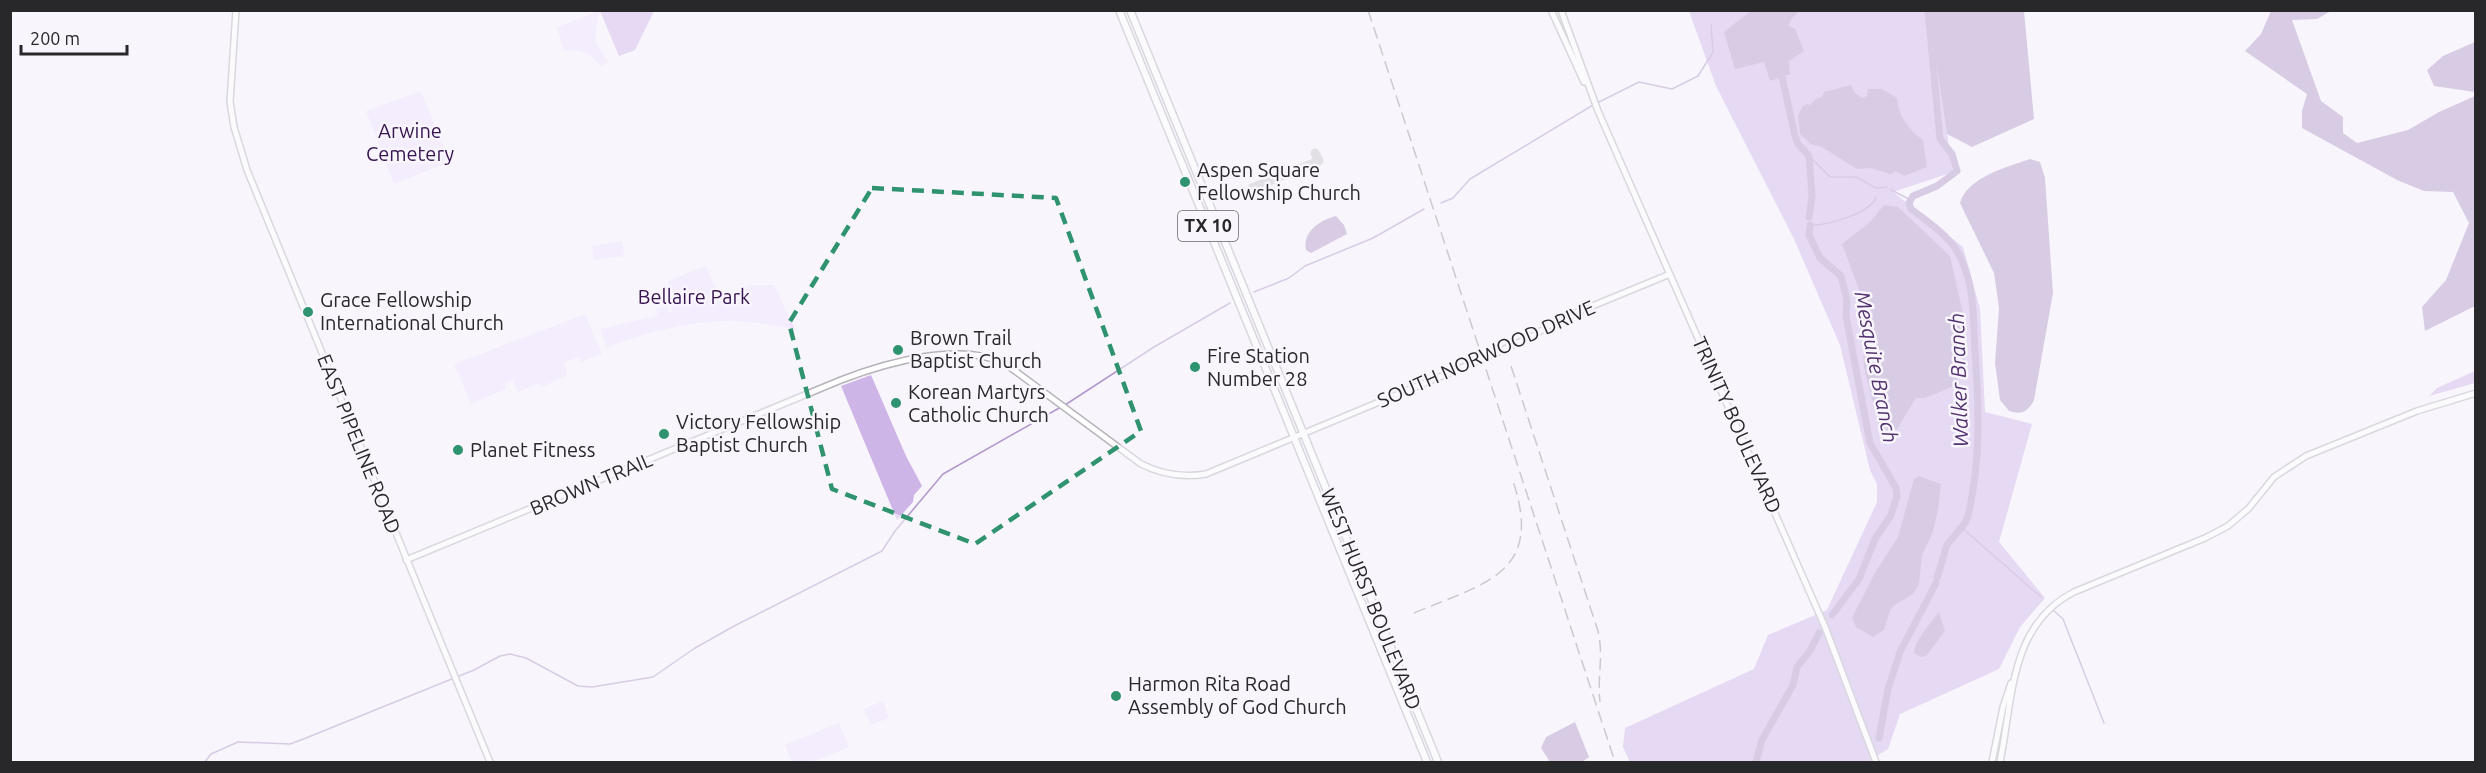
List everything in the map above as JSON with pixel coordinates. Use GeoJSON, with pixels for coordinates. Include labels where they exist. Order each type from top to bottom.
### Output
{"type":"FeatureCollection","features":[{"type":"Feature","properties":{"kind":"main road","name":"EAST PIPELINE ROAD"},"geometry":{"type":"LineString","coordinates":[[236,10],[230,102],[239,146],[252,185],[490,762]]}},
{"type":"Feature","properties":{"kind":"main road","name":"TX 10"},"geometry":{"type":"LineString","coordinates":[[1119,10],[1294,439]]}},
{"type":"Feature","properties":{"kind":"main road","name":"TX 10"},"geometry":{"type":"LineString","coordinates":[[1130,10],[1303,435]]}},
{"type":"Feature","properties":{"kind":"main road","name":"TRINITY BOULEVARD"},"geometry":{"type":"LineString","coordinates":[[1551,10],[1590,91],[1821,619],[1876,762]]}},
{"type":"Feature","properties":{"kind":"main road","name":"TRINITY BOULEVARD"},"geometry":{"type":"LineString","coordinates":[[1561,10],[1573,38],[1590,91]]}},
{"type":"Feature","properties":{"kind":"main road","name":"SOUTH NORWOOD DRIVE"},"geometry":{"type":"LineString","coordinates":[[1197,476],[1294,439],[1485,358],[1533,336],[1556,321],[1670,274]]}},
{"type":"Feature","properties":{"kind":"main road","name":"BROWN TRAIL"},"geometry":{"type":"LineString","coordinates":[[406,560],[841,380],[907,360],[961,354],[976,354],[993,358],[1007,365],[1141,464],[1163,473],[1197,476]]}},
{"type":"Feature","properties":{"kind":"main road"},"geometry":{"type":"LineString","coordinates":[[1992,762],[2004,707],[2017,664],[2033,627],[2054,603],[2228,526],[2249,508],[2274,477],[2300,459],[2417,411],[2475,393]]}},
{"type":"Feature","properties":{"kind":"main road","name":"WEST HURST BOULEVARD"},"geometry":{"type":"LineString","coordinates":[[1303,435],[1438,762]]}},
{"type":"Feature","properties":{"kind":"main road","name":"WEST HURST BOULEVARD"},"geometry":{"type":"LineString","coordinates":[[1294,439],[1427,762]]}},
{"type":"Feature","properties":{"kind":"main road"},"geometry":{"type":"LineString","coordinates":[[2000,762],[2017,664]]}},
{"type":"Feature","properties":{"kind":"highlighted area"},"geometry":{"type":"Polygon","coordinates":[[[872,188],[1056,198],[1141,431],[975,544],[832,489],[789,323],[872,188]]]}},
{"type":"Feature","properties":{"kind":"green space"},"geometry":{"type":"Polygon","coordinates":[[[599,11],[595,40],[608,62],[600,66],[585,52],[564,51],[557,27],[599,11]]]}},
{"type":"Feature","properties":{"kind":"green space","name":"Arwine Cemetery"},"geometry":{"type":"Polygon","coordinates":[[[421,91],[450,162],[394,184],[366,111],[421,91]]]}},
{"type":"Feature","properties":{"kind":"green space"},"geometry":{"type":"Polygon","coordinates":[[[622,241],[624,256],[594,260],[592,246],[622,241]]]}},
{"type":"Feature","properties":{"kind":"green space","name":"Bellaire Park"},"geometry":{"type":"Polygon","coordinates":[[[706,266],[719,297],[752,285],[774,285],[795,329],[738,321],[700,323],[651,333],[607,348],[600,329],[660,315],[657,315],[656,308],[668,306],[669,313],[672,312],[668,281],[706,266]]]}},
{"type":"Feature","properties":{"kind":"green space"},"geometry":{"type":"Polygon","coordinates":[[[585,314],[602,354],[581,362],[578,357],[564,363],[567,375],[542,387],[539,383],[518,392],[513,380],[505,384],[506,389],[471,404],[454,364],[585,314]]]}},
{"type":"Feature","properties":{"kind":"green space"},"geometry":{"type":"Polygon","coordinates":[[[883,701],[889,718],[871,725],[864,709],[883,701]]]}},
{"type":"Feature","properties":{"kind":"green space"},"geometry":{"type":"Polygon","coordinates":[[[839,723],[849,747],[812,762],[792,762],[785,745],[839,723]]]}},
{"type":"Feature","properties":{"kind":"shaded area"},"geometry":{"type":"Polygon","coordinates":[[[600,11],[654,11],[635,50],[619,56],[600,11]]]}},
{"type":"Feature","properties":{"kind":"shaded area"},"geometry":{"type":"Polygon","coordinates":[[[1689,11],[1928,11],[1953,172],[1893,192],[1963,247],[1980,309],[1985,412],[2032,424],[1999,542],[2045,598],[2020,627],[1999,669],[1900,714],[1888,749],[1870,760],[1871,762],[1630,762],[1623,747],[1625,728],[1754,669],[1768,635],[1827,610],[1877,502],[1877,484],[1870,470],[1840,345],[1794,239],[1716,86],[1689,11]]]}},
{"type":"Feature","properties":{"kind":"shaded area"},"geometry":{"type":"Polygon","coordinates":[[[2475,371],[2475,383],[2429,396],[2437,388],[2475,371]]]}},
{"type":"Feature","properties":{"kind":"shaded area"},"geometry":{"type":"Polygon","coordinates":[[[871,375],[906,456],[922,486],[914,495],[913,502],[897,520],[841,386],[871,375]]]}},
{"type":"Feature","properties":{"kind":"water"},"geometry":{"type":"Polygon","coordinates":[[[1752,10],[1793,11],[1789,26],[1795,29],[1804,51],[1789,61],[1790,74],[1770,81],[1764,62],[1735,69],[1724,32],[1752,10]]]}},
{"type":"Feature","properties":{"kind":"water"},"geometry":{"type":"Polygon","coordinates":[[[1928,11],[2024,11],[2034,119],[1972,147],[1947,134],[1928,11]]]}},
{"type":"Feature","properties":{"kind":"water"},"geometry":{"type":"Polygon","coordinates":[[[2271,11],[2331,11],[2317,19],[2292,20],[2321,101],[2343,117],[2343,133],[2357,143],[2408,130],[2439,112],[2475,96],[2475,306],[2425,331],[2422,307],[2446,280],[2469,223],[2453,192],[2424,191],[2397,180],[2302,128],[2302,111],[2307,94],[2245,51],[2261,34],[2271,11]]]}},
{"type":"Feature","properties":{"kind":"water"},"geometry":{"type":"Polygon","coordinates":[[[2475,42],[2475,92],[2434,86],[2427,70],[2443,56],[2475,42]]]}},
{"type":"Feature","properties":{"kind":"water"},"geometry":{"type":"Polygon","coordinates":[[[1851,85],[1854,92],[1862,98],[1867,96],[1868,89],[1882,89],[1897,98],[1905,122],[1923,140],[1927,167],[1904,176],[1896,171],[1891,174],[1870,168],[1857,169],[1822,147],[1811,144],[1800,134],[1798,116],[1802,107],[1822,97],[1824,92],[1851,85]]]}},
{"type":"Feature","properties":{"kind":"water"},"geometry":{"type":"Polygon","coordinates":[[[2030,159],[2040,162],[2045,178],[2053,293],[2034,400],[2027,410],[2018,413],[2009,411],[2000,400],[1995,363],[1999,308],[1994,273],[1960,203],[1964,194],[1979,180],[2030,159]]]}},
{"type":"Feature","properties":{"kind":"water"},"geometry":{"type":"Polygon","coordinates":[[[1884,205],[1898,207],[1950,256],[1964,318],[1962,331],[1965,365],[1954,386],[1925,398],[1916,398],[1897,429],[1880,432],[1864,367],[1862,328],[1867,311],[1842,244],[1869,223],[1884,205]]]}},
{"type":"Feature","properties":{"kind":"water"},"geometry":{"type":"Polygon","coordinates":[[[1336,216],[1344,225],[1347,234],[1311,253],[1306,250],[1307,237],[1314,227],[1336,216]]]}},
{"type":"Feature","properties":{"kind":"water"},"geometry":{"type":"Polygon","coordinates":[[[1919,476],[1941,484],[1938,511],[1932,534],[1922,555],[1919,584],[1913,594],[1890,610],[1884,630],[1873,637],[1856,627],[1852,618],[1876,571],[1898,537],[1914,479],[1919,476]]]}},
{"type":"Feature","properties":{"kind":"water"},"geometry":{"type":"Polygon","coordinates":[[[1939,612],[1945,631],[1926,656],[1920,657],[1914,653],[1916,644],[1939,612]]]}},
{"type":"Feature","properties":{"kind":"water"},"geometry":{"type":"Polygon","coordinates":[[[1575,722],[1589,757],[1582,762],[1550,762],[1541,748],[1546,737],[1575,722]]]}},
{"type":"Feature","properties":{"kind":"waterway","name":"Mesquite Branch"},"geometry":{"type":"LineString","coordinates":[[1786,20],[1795,10]]}},
{"type":"Feature","properties":{"kind":"waterway","name":"Walker Branch"},"geometry":{"type":"LineString","coordinates":[[1928,10],[1940,139],[1952,154],[1957,171],[1937,186],[1913,196],[1909,203],[1911,209],[1954,246],[1968,276],[1973,313],[1978,413],[1975,475],[1968,516],[1947,545],[1937,578]]}},
{"type":"Feature","properties":{"kind":"waterway"},"geometry":{"type":"LineString","coordinates":[[1597,103],[1639,82],[1672,89],[1698,76],[1713,52],[1711,24]]}},
{"type":"Feature","properties":{"kind":"waterway","name":"Mesquite Branch"},"geometry":{"type":"LineString","coordinates":[[1780,68],[1795,136],[1798,144],[1809,156],[1812,196],[1809,217]]}},
{"type":"Feature","properties":{"kind":"waterway"},"geometry":{"type":"LineString","coordinates":[[1441,203],[1453,198],[1470,179],[1593,105]]}},
{"type":"Feature","properties":{"kind":"waterway"},"geometry":{"type":"LineString","coordinates":[[1809,156],[1830,177],[1856,177],[1876,188],[1887,187]]}},
{"type":"Feature","properties":{"kind":"waterway"},"geometry":{"type":"LineString","coordinates":[[1891,190],[1907,198],[1909,203]]}},
{"type":"Feature","properties":{"kind":"waterway"},"geometry":{"type":"LineString","coordinates":[[1810,225],[1837,221],[1858,213],[1873,203],[1876,197]]}},
{"type":"Feature","properties":{"kind":"waterway"},"geometry":{"type":"LineString","coordinates":[[1254,292],[1289,278],[1305,266],[1373,238],[1424,209]]}},
{"type":"Feature","properties":{"kind":"waterway","name":"Mesquite Branch"},"geometry":{"type":"LineString","coordinates":[[1810,225],[1809,235],[1820,258],[1841,276],[1847,300],[1846,316],[1870,443],[1896,488],[1897,496],[1891,515],[1875,539],[1859,579],[1832,615]]}},
{"type":"Feature","properties":{"kind":"waterway"},"geometry":{"type":"LineString","coordinates":[[1065,405],[1154,347],[1230,303]]}},
{"type":"Feature","properties":{"kind":"waterway"},"geometry":{"type":"LineString","coordinates":[[205,762],[211,754],[238,742],[290,744],[474,670],[500,656],[510,654],[526,658],[578,686],[592,687],[653,677],[695,648],[736,625],[882,551],[895,531],[943,474],[1061,407]]}},
{"type":"Feature","properties":{"kind":"waterway"},"geometry":{"type":"LineString","coordinates":[[1961,527],[2041,597]]}},
{"type":"Feature","properties":{"kind":"waterway","name":"Walker Branch"},"geometry":{"type":"LineString","coordinates":[[1879,738],[1888,689],[1900,652],[1936,583]]}},
{"type":"Feature","properties":{"kind":"waterway"},"geometry":{"type":"LineString","coordinates":[[2053,610],[2063,619],[2104,723]]}},
{"type":"Feature","properties":{"kind":"waterway","name":"Mesquite Branch"},"geometry":{"type":"LineString","coordinates":[[1756,762],[1762,740],[1793,685],[1797,667],[1810,651],[1819,633]]}},
{"type":"Feature","properties":{"kind":"taxiway"},"geometry":{"type":"LineString","coordinates":[[1252,188],[1319,161],[1315,153]]}},
{"type":"Feature","properties":{"kind":"railway"},"geometry":{"type":"LineString","coordinates":[[1368,10],[1615,762]]}},
{"type":"Feature","properties":{"kind":"railway"},"geometry":{"type":"LineString","coordinates":[[1511,366],[1598,631],[1600,702]]}},
{"type":"Feature","properties":{"kind":"railway"},"geometry":{"type":"LineString","coordinates":[[1414,613],[1485,583],[1502,571],[1514,556],[1521,537],[1521,512],[1513,481]]}},
{"type":"Feature","properties":{"kind":"place","name":"Aspen Square Fellowship Church"},"geometry":{"type":"Point","coordinates":[1185,182]}},
{"type":"Feature","properties":{"kind":"place","name":"Grace Fellowship International Church"},"geometry":{"type":"Point","coordinates":[308,312]}},
{"type":"Feature","properties":{"kind":"place","name":"Brown Trail Baptist Church"},"geometry":{"type":"Point","coordinates":[898,350]}},
{"type":"Feature","properties":{"kind":"place","name":"Fire Station Number 28"},"geometry":{"type":"Point","coordinates":[1195,367]}},
{"type":"Feature","properties":{"kind":"place","name":"Korean Martyrs Catholic Church"},"geometry":{"type":"Point","coordinates":[896,403]}},
{"type":"Feature","properties":{"kind":"place","name":"Victory Fellowship Baptist Church"},"geometry":{"type":"Point","coordinates":[664,434]}},
{"type":"Feature","properties":{"kind":"place","name":"Planet Fitness"},"geometry":{"type":"Point","coordinates":[458,450]}},
{"type":"Feature","properties":{"kind":"place","name":"Harmon Rita Road Assembly of God Church"},"geometry":{"type":"Point","coordinates":[1116,696]}}]}
